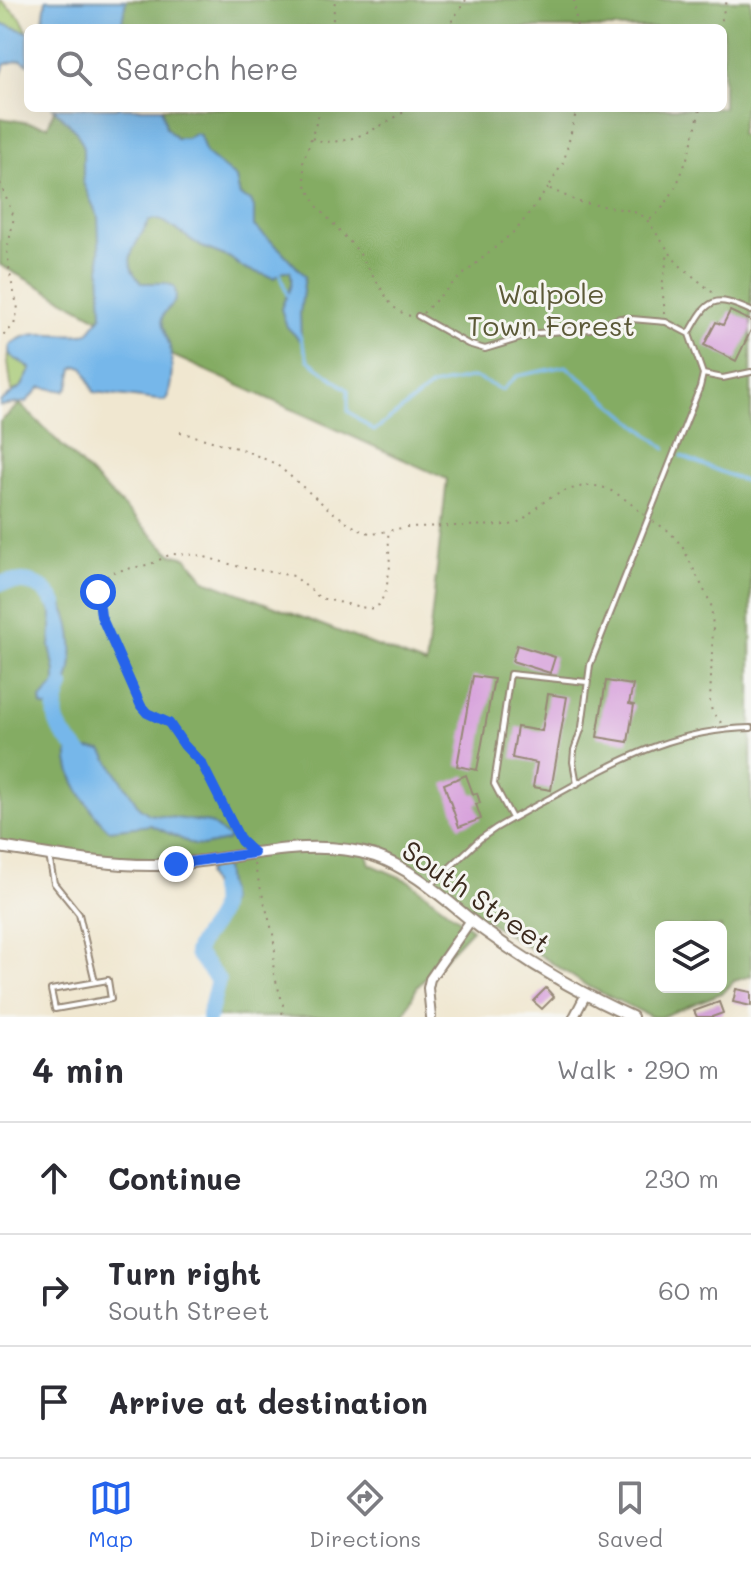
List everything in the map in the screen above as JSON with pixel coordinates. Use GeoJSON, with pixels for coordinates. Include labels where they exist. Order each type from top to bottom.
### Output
{"type":"FeatureCollection","features":[{"type":"Feature","properties":{"kind":"street","name":"South Street"},"geometry":{"type":"LineString","coordinates":[[0,847],[160,865],[254,853],[305,850],[360,853],[390,863],[430,886],[525,959],[585,996],[632,1017]]}},
{"type":"Feature","properties":{"kind":"street"},"geometry":{"type":"LineString","coordinates":[[431,1017],[430,979],[471,920]]}},
{"type":"Feature","properties":{"kind":"street"},"geometry":{"type":"LineString","coordinates":[[574,1017],[585,996]]}},
{"type":"Feature","properties":{"kind":"lane"},"geometry":{"type":"LineString","coordinates":[[689,334],[708,305],[721,299],[751,311]]}},
{"type":"Feature","properties":{"kind":"lane"},"geometry":{"type":"LineString","coordinates":[[418,316],[472,346],[485,349],[534,334],[590,329],[620,318],[666,322],[689,334],[703,374],[698,394],[590,665],[582,727],[573,762],[577,784]]}},
{"type":"Feature","properties":{"kind":"lane"},"geometry":{"type":"LineString","coordinates":[[703,374],[723,378],[751,372]]}},
{"type":"Feature","properties":{"kind":"lane"},"geometry":{"type":"LineString","coordinates":[[512,818],[494,784],[510,674],[587,682]]}},
{"type":"Feature","properties":{"kind":"lane"},"geometry":{"type":"LineString","coordinates":[[430,886],[480,839],[512,818],[626,757],[657,744],[727,728],[751,728]]}},
{"type":"Feature","properties":{"kind":"lane"},"geometry":{"type":"LineString","coordinates":[[49,854],[54,883],[79,914],[95,982]]}},
{"type":"Feature","properties":{"kind":"lane"},"geometry":{"type":"LineString","coordinates":[[108,980],[111,999],[55,1009],[51,990],[95,982],[108,980]]}},
{"type":"Feature","properties":{"kind":"path"},"geometry":{"type":"LineString","coordinates":[[332,24],[335,0]]}},
{"type":"Feature","properties":{"kind":"path"},"geometry":{"type":"LineString","coordinates":[[450,24],[466,0]]}},
{"type":"Feature","properties":{"kind":"path"},"geometry":{"type":"LineString","coordinates":[[574,0],[577,24]]}},
{"type":"Feature","properties":{"kind":"path"},"geometry":{"type":"LineString","coordinates":[[721,24],[726,0]]}},
{"type":"Feature","properties":{"kind":"path"},"geometry":{"type":"LineString","coordinates":[[320,112],[302,168],[312,199],[358,251],[390,303],[402,314],[418,316],[510,236],[548,188],[564,161],[576,112]]}},
{"type":"Feature","properties":{"kind":"path"},"geometry":{"type":"LineString","coordinates":[[312,138],[323,143],[344,140],[403,112]]}},
{"type":"Feature","properties":{"kind":"path"},"geometry":{"type":"LineString","coordinates":[[649,220],[661,209],[684,168],[699,112]]}},
{"type":"Feature","properties":{"kind":"path"},"geometry":{"type":"LineString","coordinates":[[0,183],[14,217],[7,251],[18,309],[14,325],[0,339]]}},
{"type":"Feature","properties":{"kind":"path"},"geometry":{"type":"LineString","coordinates":[[548,188],[579,202],[632,211],[649,220],[677,263],[721,299]]}},
{"type":"Feature","properties":{"kind":"path"},"geometry":{"type":"LineString","coordinates":[[666,322],[662,286],[668,252]]}},
{"type":"Feature","properties":{"kind":"path"},"geometry":{"type":"LineString","coordinates":[[180,432],[244,450],[276,464],[331,511],[359,530],[373,534],[406,527],[510,525],[522,521],[559,493],[595,485],[607,489],[669,531],[682,546],[711,604],[710,702],[712,712],[727,728]]}},
{"type":"Feature","properties":{"kind":"path"},"geometry":{"type":"LineString","coordinates":[[282,1017],[283,1004],[273,971],[273,934],[258,883],[254,853],[241,841],[202,764],[169,723],[147,713],[141,706],[101,616],[98,592],[104,579],[113,572],[151,564],[166,555],[198,555],[240,567],[294,576],[320,598],[370,609],[379,605],[386,591],[390,566],[388,531]]}},
{"type":"Feature","properties":{"kind":"green space"},"geometry":{"type":"Polygon","coordinates":[[[0,0],[20,17],[24,32],[0,29],[0,0]]]}},
{"type":"Feature","properties":{"kind":"green space","name":"Walpole Town Forest"},"geometry":{"type":"Polygon","coordinates":[[[99,0],[751,0],[751,74],[740,134],[751,139],[751,976],[734,981],[727,989],[727,921],[655,921],[655,993],[721,993],[661,1017],[652,1017],[587,986],[477,914],[409,864],[365,848],[370,864],[409,881],[472,929],[417,987],[403,1017],[209,1017],[218,980],[196,953],[217,917],[218,892],[212,859],[160,865],[0,847],[0,422],[20,404],[171,554],[187,558],[205,580],[426,665],[447,479],[138,340],[0,265],[0,118],[48,126],[53,112],[727,112],[727,24],[89,24],[99,0]]]}},
{"type":"Feature","properties":{"kind":"green space"},"geometry":{"type":"Polygon","coordinates":[[[25,336],[26,363],[31,368],[22,386],[12,392],[8,362],[10,345],[25,336]]]}},
{"type":"Feature","properties":{"kind":"water"},"geometry":{"type":"Polygon","coordinates":[[[46,0],[126,0],[122,24],[43,24],[46,0]]]}},
{"type":"Feature","properties":{"kind":"water"},"geometry":{"type":"Polygon","coordinates":[[[0,23],[24,31],[24,62],[5,64],[0,78],[0,23]]]}},
{"type":"Feature","properties":{"kind":"water"},"geometry":{"type":"Polygon","coordinates":[[[57,112],[163,112],[166,128],[176,138],[186,138],[195,133],[200,135],[206,154],[236,178],[240,196],[251,201],[254,226],[305,276],[300,314],[301,341],[287,327],[281,309],[290,286],[290,271],[284,271],[274,278],[243,268],[230,258],[202,247],[163,221],[154,219],[149,221],[130,259],[135,275],[142,283],[165,283],[174,286],[176,293],[174,302],[162,319],[172,366],[170,390],[165,401],[94,392],[84,368],[78,366],[73,368],[65,391],[41,387],[26,402],[0,406],[0,402],[22,386],[31,369],[11,356],[10,345],[38,334],[88,333],[102,315],[98,217],[83,183],[83,145],[76,131],[57,112]]]}},
{"type":"Feature","properties":{"kind":"water"},"geometry":{"type":"Polygon","coordinates":[[[42,589],[54,595],[64,607],[72,645],[67,684],[59,699],[47,708],[42,706],[41,699],[55,684],[55,672],[50,646],[52,615],[42,589]]]}},
{"type":"Feature","properties":{"kind":"water"},"geometry":{"type":"Polygon","coordinates":[[[78,744],[86,749],[102,750],[139,807],[149,814],[210,823],[230,838],[203,846],[194,845],[151,825],[109,830],[87,804],[71,772],[68,751],[78,744]]]}},
{"type":"Feature","properties":{"kind":"water"},"geometry":{"type":"Polygon","coordinates":[[[225,867],[229,903],[224,908],[215,908],[214,890],[207,875],[209,868],[225,867]]]}},
{"type":"Feature","properties":{"kind":"building"},"geometry":{"type":"Polygon","coordinates":[[[730,311],[751,321],[751,330],[736,361],[704,345],[716,322],[723,325],[730,311]]]}},
{"type":"Feature","properties":{"kind":"building"},"geometry":{"type":"Polygon","coordinates":[[[517,645],[555,657],[550,673],[512,661],[517,645]]]}},
{"type":"Feature","properties":{"kind":"building"},"geometry":{"type":"Polygon","coordinates":[[[473,676],[494,679],[477,770],[457,766],[473,676]]]}},
{"type":"Feature","properties":{"kind":"building"},"geometry":{"type":"Polygon","coordinates":[[[606,681],[633,685],[629,704],[634,705],[628,742],[597,737],[606,681]]]}},
{"type":"Feature","properties":{"kind":"building"},"geometry":{"type":"Polygon","coordinates":[[[548,694],[567,697],[551,790],[533,787],[537,763],[512,758],[517,727],[542,731],[548,694]]]}},
{"type":"Feature","properties":{"kind":"building"},"geometry":{"type":"Polygon","coordinates":[[[466,775],[473,794],[477,793],[480,803],[476,804],[481,819],[459,827],[444,784],[466,775]]]}},
{"type":"Feature","properties":{"kind":"building"},"geometry":{"type":"Polygon","coordinates":[[[546,988],[554,997],[542,1009],[533,1001],[546,988]]]}},
{"type":"Feature","properties":{"kind":"building"},"geometry":{"type":"Polygon","coordinates":[[[736,989],[751,992],[751,1006],[733,1002],[736,989]]]}},
{"type":"Feature","properties":{"kind":"building"},"geometry":{"type":"Polygon","coordinates":[[[719,1002],[723,1013],[697,1017],[694,1011],[719,1002]]]}},
{"type":"Feature","properties":{"kind":"waterway"},"geometry":{"type":"LineString","coordinates":[[280,272],[287,295]]}},
{"type":"Feature","properties":{"kind":"waterway"},"geometry":{"type":"LineString","coordinates":[[299,333],[308,360],[348,390],[348,411],[374,431],[432,386],[474,377],[502,390],[517,376],[566,366],[666,449]]}},
{"type":"Feature","properties":{"kind":"waterway"},"geometry":{"type":"LineString","coordinates":[[681,456],[751,484]]}},
{"type":"Feature","properties":{"kind":"waterway"},"geometry":{"type":"LineString","coordinates":[[0,583],[31,583],[44,590],[55,603]]}},
{"type":"Feature","properties":{"kind":"waterway"},"geometry":{"type":"LineString","coordinates":[[62,686],[55,710],[59,728],[88,761]]}},
{"type":"Feature","properties":{"kind":"waterway"},"geometry":{"type":"LineString","coordinates":[[209,1017],[218,980],[196,953],[220,909],[219,888]]}},
{"type":"Feature","properties":{"kind":"route"},"geometry":{"type":"LineString","coordinates":[[98,592],[101,616],[141,706],[147,713],[169,723],[202,764],[241,841],[254,853],[176,864]]}}]}
